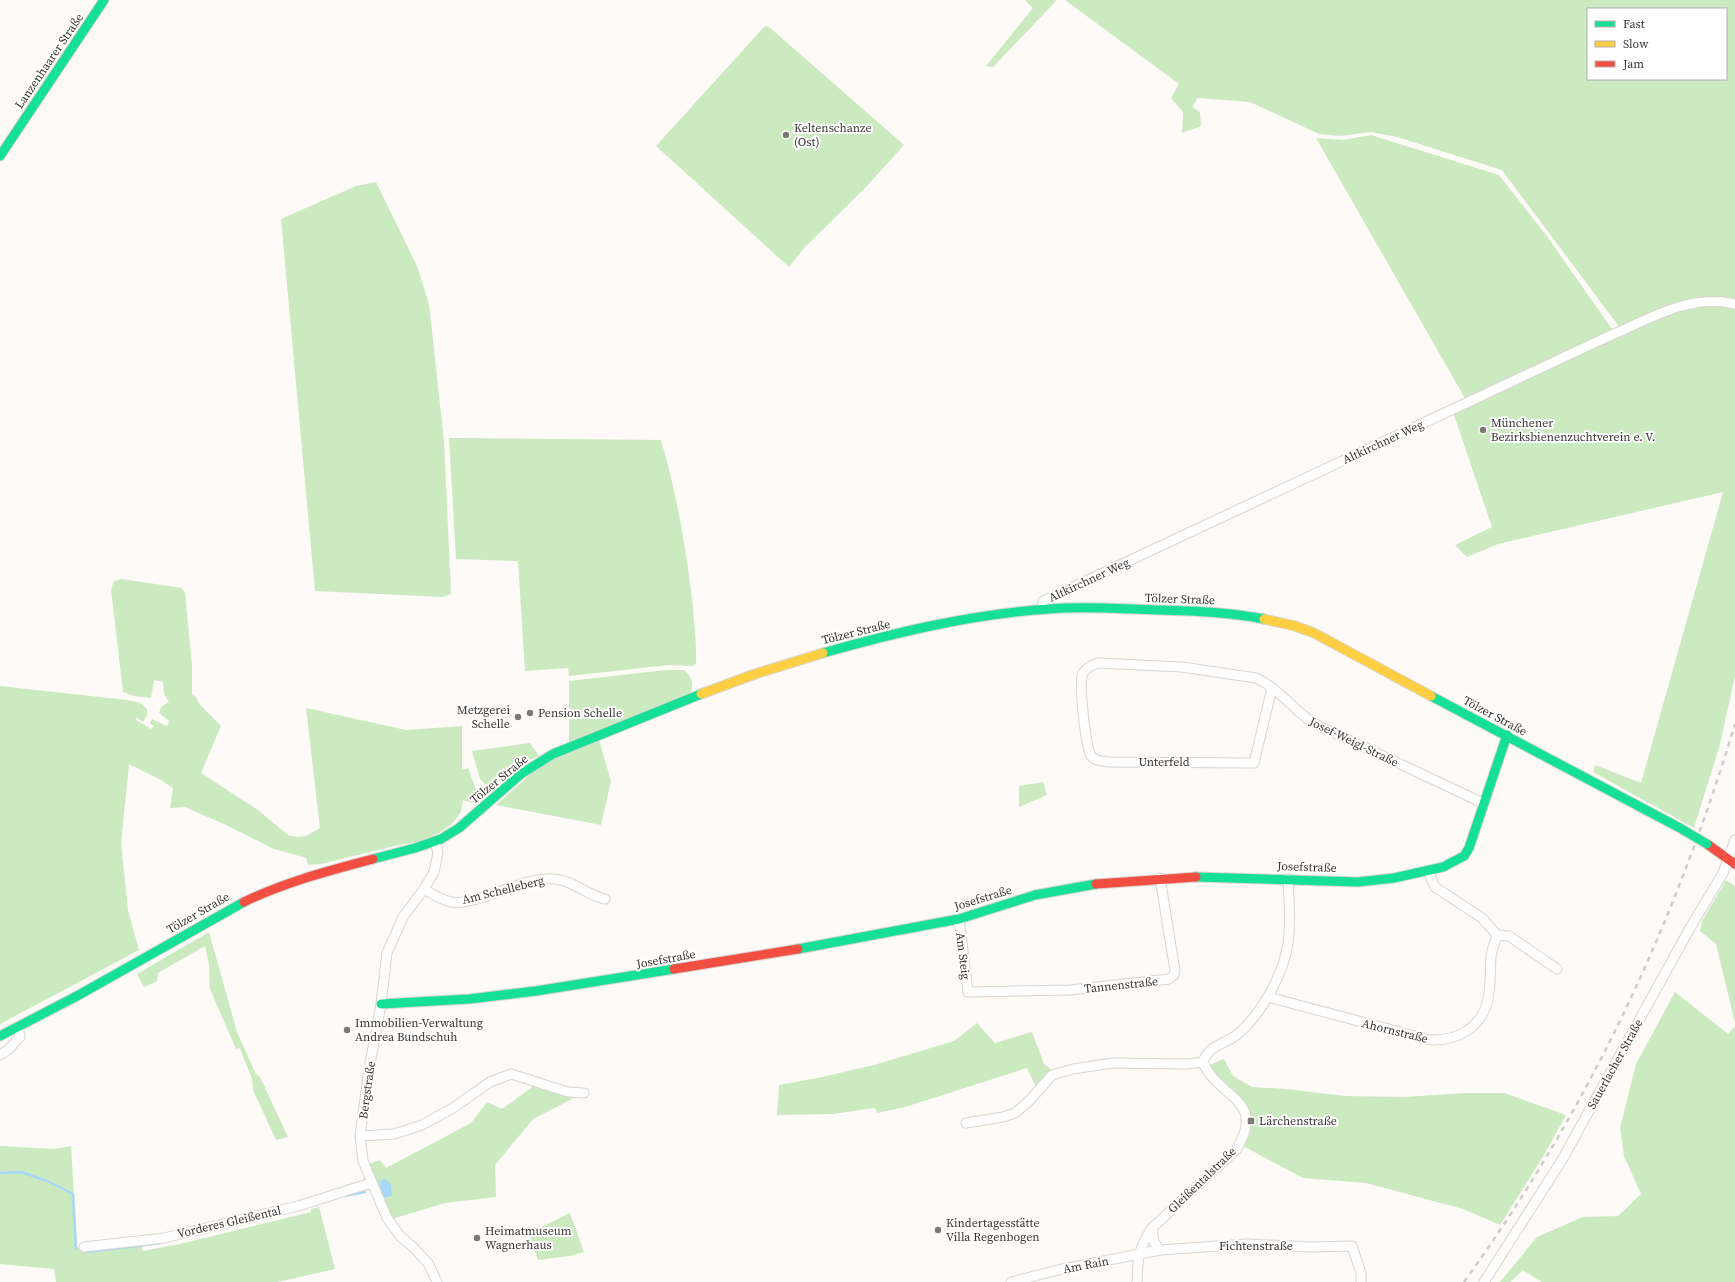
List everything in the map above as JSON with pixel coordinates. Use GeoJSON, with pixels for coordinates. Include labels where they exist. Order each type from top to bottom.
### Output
{"type":"FeatureCollection","features":[{"type":"Feature","properties":{"kind":"main road","name":"Lanzenhaarer Straße"},"geometry":{"type":"LineString","coordinates":[[0,156],[104,0]]}},
{"type":"Feature","properties":{"kind":"main road","name":"Tölzer Straße"},"geometry":{"type":"LineString","coordinates":[[0,1036],[71,1000],[230,909],[268,890],[315,874],[435,842],[459,828],[509,783],[540,761],[554,754],[699,695],[777,667],[861,643],[961,620],[1042,609],[1115,608],[1220,612],[1273,619],[1314,633],[1680,828],[1708,844],[1732,861]]}},
{"type":"Feature","properties":{"kind":"main road","name":"Josefstraße"},"geometry":{"type":"LineString","coordinates":[[381,1004],[469,999],[561,988],[811,947],[959,919],[1035,895],[1096,884],[1160,878],[1222,877],[1358,882],[1394,878],[1428,871],[1442,867],[1464,856],[1469,848],[1507,735]]}},
{"type":"Feature","properties":{"kind":"street","name":"Altkirchner Weg"},"geometry":{"type":"LineString","coordinates":[[1042,609],[1044,601],[1607,337],[1670,309],[1706,301],[1735,304]]}},
{"type":"Feature","properties":{"kind":"street","name":"Josef-Weigl-Straße"},"geometry":{"type":"LineString","coordinates":[[1089,666],[1098,663],[1182,667],[1256,678],[1266,682],[1303,716],[1313,723],[1483,803]]}},
{"type":"Feature","properties":{"kind":"street","name":"Unterfeld"},"geometry":{"type":"LineString","coordinates":[[1089,666],[1083,673],[1080,681],[1086,736],[1092,756],[1096,760],[1108,762],[1254,763],[1272,688]]}},
{"type":"Feature","properties":{"kind":"street","name":"Sauerlacher Straße"},"geometry":{"type":"LineString","coordinates":[[1484,1282],[1562,1160],[1690,928],[1723,873],[1732,861],[1735,840]]}},
{"type":"Feature","properties":{"kind":"street","name":"Bergstraße"},"geometry":{"type":"LineString","coordinates":[[435,842],[438,853],[434,872],[424,889],[403,917],[386,953],[381,1004],[369,1069],[360,1136],[363,1161],[382,1208],[393,1229],[428,1263],[437,1282]]}},
{"type":"Feature","properties":{"kind":"street"},"geometry":{"type":"LineString","coordinates":[[1428,871],[1435,886],[1482,918],[1496,935],[1509,936],[1558,969]]}},
{"type":"Feature","properties":{"kind":"street","name":"Tannenstraße"},"geometry":{"type":"LineString","coordinates":[[968,992],[1070,990],[1169,979],[1176,971],[1160,878]]}},
{"type":"Feature","properties":{"kind":"street","name":"Am Schelleberg"},"geometry":{"type":"LineString","coordinates":[[424,889],[437,897],[452,902],[467,901],[536,880],[557,879],[570,882],[595,897],[605,899]]}},
{"type":"Feature","properties":{"kind":"street"},"geometry":{"type":"LineString","coordinates":[[966,1123],[1002,1117],[1015,1113],[1030,1100],[1052,1074],[1113,1063],[1186,1064],[1203,1062],[1210,1049],[1236,1035],[1246,1027],[1268,997],[1284,960],[1288,943],[1290,916],[1288,879]]}},
{"type":"Feature","properties":{"kind":"street","name":"Am Steig"},"geometry":{"type":"LineString","coordinates":[[959,919],[968,992]]}},
{"type":"Feature","properties":{"kind":"street","name":"Ahornstraße"},"geometry":{"type":"LineString","coordinates":[[1268,997],[1430,1040],[1450,1039],[1464,1033],[1472,1027],[1488,1000],[1492,954],[1496,935]]}},
{"type":"Feature","properties":{"kind":"street"},"geometry":{"type":"LineString","coordinates":[[0,1055],[9,1049],[20,1037],[18,1027]]}},
{"type":"Feature","properties":{"kind":"street","name":"Gleißentalstraße"},"geometry":{"type":"LineString","coordinates":[[1137,1282],[1138,1255],[1143,1241],[1152,1228],[1236,1150],[1245,1129],[1245,1117],[1242,1106],[1212,1076],[1203,1062]]}},
{"type":"Feature","properties":{"kind":"street"},"geometry":{"type":"LineString","coordinates":[[360,1136],[394,1134],[422,1125],[453,1108],[490,1082],[511,1074],[568,1092],[584,1093]]}},
{"type":"Feature","properties":{"kind":"street","name":"Vorderes Gleißental"},"geometry":{"type":"LineString","coordinates":[[84,1247],[164,1238],[298,1206],[371,1183]]}},
{"type":"Feature","properties":{"kind":"street"},"geometry":{"type":"LineString","coordinates":[[1152,1228],[1154,1242],[1160,1250]]}},
{"type":"Feature","properties":{"kind":"street","name":"Fichtenstraße"},"geometry":{"type":"LineString","coordinates":[[1138,1255],[1160,1250],[1247,1244],[1311,1247],[1352,1246],[1361,1273],[1361,1282]]}},
{"type":"Feature","properties":{"kind":"street","name":"Am Rain"},"geometry":{"type":"LineString","coordinates":[[1011,1282],[1058,1270],[1138,1255]]}},
{"type":"Feature","properties":{"kind":"green space"},"geometry":{"type":"Polygon","coordinates":[[[1025,0],[1057,0],[993,67],[986,66],[1033,8],[1025,0]]]}},
{"type":"Feature","properties":{"kind":"green space"},"geometry":{"type":"Polygon","coordinates":[[[1065,0],[1735,0],[1735,676],[1720,744],[1694,828],[1593,772],[1595,765],[1641,783],[1723,492],[1498,544],[1467,557],[1455,545],[1492,527],[1453,412],[1620,328],[1502,170],[1397,137],[1371,132],[1340,136],[1319,134],[1250,102],[1198,98],[1192,107],[1200,112],[1201,126],[1182,133],[1183,112],[1171,98],[1179,84],[1065,0]]]}},
{"type":"Feature","properties":{"kind":"green space"},"geometry":{"type":"Polygon","coordinates":[[[765,26],[769,27],[904,145],[865,188],[804,248],[789,267],[656,146],[765,26]]]}},
{"type":"Feature","properties":{"kind":"green space"},"geometry":{"type":"Polygon","coordinates":[[[1371,135],[1499,175],[1546,235],[1612,329],[1466,400],[1316,138],[1343,140],[1371,135]]]}},
{"type":"Feature","properties":{"kind":"green space"},"geometry":{"type":"Polygon","coordinates":[[[376,182],[417,266],[429,304],[444,441],[451,594],[442,597],[315,591],[281,219],[356,186],[376,182]]]}},
{"type":"Feature","properties":{"kind":"green space"},"geometry":{"type":"Polygon","coordinates":[[[449,438],[661,440],[677,503],[688,566],[696,642],[696,663],[693,666],[669,665],[569,676],[568,668],[525,671],[518,561],[456,559],[449,438]]]}},
{"type":"Feature","properties":{"kind":"green space"},"geometry":{"type":"Polygon","coordinates":[[[122,579],[182,588],[185,593],[192,665],[192,694],[196,697],[200,705],[221,726],[201,773],[258,810],[288,835],[297,837],[306,836],[320,828],[306,708],[406,730],[462,726],[462,770],[468,768],[479,798],[472,803],[463,800],[461,812],[452,824],[439,833],[421,841],[321,864],[308,865],[306,858],[274,849],[226,825],[185,807],[170,808],[173,788],[161,780],[129,764],[121,843],[128,910],[139,950],[0,1024],[0,686],[127,700],[140,703],[147,709],[147,715],[143,722],[136,717],[136,720],[151,729],[154,726],[150,723],[152,719],[167,726],[169,721],[159,713],[161,707],[169,702],[164,694],[163,682],[154,680],[151,698],[134,696],[123,692],[111,589],[114,581],[122,579]]]}},
{"type":"Feature","properties":{"kind":"green space"},"geometry":{"type":"Polygon","coordinates":[[[666,670],[684,670],[687,673],[692,681],[692,688],[689,695],[569,743],[569,681],[666,670]]]}},
{"type":"Feature","properties":{"kind":"green space"},"geometry":{"type":"Polygon","coordinates":[[[599,740],[611,781],[601,825],[496,805],[541,765],[599,740]]]}},
{"type":"Feature","properties":{"kind":"green space"},"geometry":{"type":"Polygon","coordinates":[[[530,743],[539,756],[519,764],[487,786],[480,779],[472,751],[530,743]]]}},
{"type":"Feature","properties":{"kind":"green space"},"geometry":{"type":"Polygon","coordinates":[[[1043,782],[1047,795],[1019,807],[1019,786],[1043,782]]]}},
{"type":"Feature","properties":{"kind":"green space"},"geometry":{"type":"Polygon","coordinates":[[[1726,880],[1735,886],[1735,1023],[1716,944],[1700,931],[1702,921],[1726,880]]]}},
{"type":"Feature","properties":{"kind":"green space"},"geometry":{"type":"Polygon","coordinates":[[[209,932],[237,1032],[256,1074],[260,1077],[288,1137],[276,1140],[253,1090],[252,1079],[240,1048],[236,1049],[210,989],[209,964],[205,946],[158,973],[157,981],[144,987],[137,974],[209,932]]]}},
{"type":"Feature","properties":{"kind":"green space"},"geometry":{"type":"Polygon","coordinates":[[[1675,992],[1728,1034],[1735,1026],[1735,1282],[1542,1282],[1523,1270],[1510,1282],[1500,1282],[1537,1237],[1583,1217],[1618,1216],[1641,1194],[1624,1156],[1620,1128],[1636,1064],[1675,992]]]}},
{"type":"Feature","properties":{"kind":"green space"},"geometry":{"type":"Polygon","coordinates":[[[977,1023],[995,1043],[1032,1032],[1044,1064],[1051,1069],[1036,1087],[1027,1068],[905,1107],[877,1113],[875,1108],[833,1114],[777,1115],[779,1085],[874,1065],[954,1041],[977,1023]]]}},
{"type":"Feature","properties":{"kind":"green space"},"geometry":{"type":"Polygon","coordinates":[[[1224,1059],[1233,1076],[1252,1087],[1286,1089],[1345,1096],[1404,1097],[1465,1093],[1504,1093],[1566,1115],[1544,1155],[1500,1225],[1463,1209],[1366,1183],[1303,1178],[1243,1146],[1249,1123],[1247,1109],[1238,1096],[1207,1066],[1224,1059]]]}},
{"type":"Feature","properties":{"kind":"green space"},"geometry":{"type":"Polygon","coordinates":[[[535,1085],[576,1097],[533,1119],[495,1165],[496,1197],[445,1203],[392,1219],[369,1164],[380,1160],[386,1168],[471,1123],[487,1102],[502,1109],[535,1085]]]}},
{"type":"Feature","properties":{"kind":"green space"},"geometry":{"type":"Polygon","coordinates":[[[0,1146],[54,1149],[71,1146],[77,1247],[87,1250],[142,1245],[142,1251],[180,1244],[311,1212],[311,1209],[319,1207],[335,1269],[278,1282],[56,1282],[54,1269],[0,1264],[0,1146]]]}},
{"type":"Feature","properties":{"kind":"green space"},"geometry":{"type":"Polygon","coordinates":[[[570,1213],[584,1252],[570,1256],[538,1260],[529,1233],[570,1213]]]}},
{"type":"Feature","properties":{"kind":"water"},"geometry":{"type":"Polygon","coordinates":[[[386,1179],[391,1185],[392,1196],[384,1198],[379,1181],[386,1179]]]}},
{"type":"Feature","properties":{"kind":"waterway"},"geometry":{"type":"LineString","coordinates":[[0,1173],[21,1172],[47,1181],[73,1194],[76,1248]]}},
{"type":"Feature","properties":{"kind":"waterway"},"geometry":{"type":"LineString","coordinates":[[344,1196],[365,1192]]}},
{"type":"Feature","properties":{"kind":"waterway"},"geometry":{"type":"LineString","coordinates":[[87,1252],[161,1243]]}},
{"type":"Feature","properties":{"kind":"railway"},"geometry":{"type":"LineString","coordinates":[[1464,1282],[1509,1217],[1550,1151],[1588,1083],[1623,1014],[1655,944],[1684,872],[1711,799],[1735,724]]}},
{"type":"Feature","properties":{"kind":"traffic: fast"},"geometry":{"type":"LineString","coordinates":[[0,156],[104,0]]}},
{"type":"Feature","properties":{"kind":"traffic: fast"},"geometry":{"type":"LineString","coordinates":[[823,653],[935,625],[1021,611],[1063,608],[1198,611],[1225,613],[1264,619]]}},
{"type":"Feature","properties":{"kind":"traffic: fast"},"geometry":{"type":"LineString","coordinates":[[373,859],[415,848],[441,839],[459,828],[521,774],[553,754],[701,694]]}},
{"type":"Feature","properties":{"kind":"traffic: fast"},"geometry":{"type":"LineString","coordinates":[[1431,696],[1680,828]]}},
{"type":"Feature","properties":{"kind":"traffic: fast"},"geometry":{"type":"LineString","coordinates":[[1196,877],[1358,882],[1394,878],[1443,867],[1464,856],[1469,848],[1507,735]]}},
{"type":"Feature","properties":{"kind":"traffic: fast"},"geometry":{"type":"LineString","coordinates":[[1680,828],[1707,844]]}},
{"type":"Feature","properties":{"kind":"traffic: fast"},"geometry":{"type":"LineString","coordinates":[[798,949],[959,919],[1035,895],[1096,884]]}},
{"type":"Feature","properties":{"kind":"traffic: fast"},"geometry":{"type":"LineString","coordinates":[[0,1036],[77,996],[244,902]]}},
{"type":"Feature","properties":{"kind":"traffic: fast"},"geometry":{"type":"LineString","coordinates":[[381,1004],[469,999],[536,991],[674,969]]}},
{"type":"Feature","properties":{"kind":"traffic: slow"},"geometry":{"type":"LineString","coordinates":[[1264,619],[1295,626],[1314,633],[1431,696]]}},
{"type":"Feature","properties":{"kind":"traffic: slow"},"geometry":{"type":"LineString","coordinates":[[701,694],[755,674],[823,653]]}},
{"type":"Feature","properties":{"kind":"traffic: jam"},"geometry":{"type":"LineString","coordinates":[[1707,844],[1735,864]]}},
{"type":"Feature","properties":{"kind":"traffic: jam"},"geometry":{"type":"LineString","coordinates":[[244,902],[291,883],[373,859]]}},
{"type":"Feature","properties":{"kind":"traffic: jam"},"geometry":{"type":"LineString","coordinates":[[1096,884],[1196,877]]}},
{"type":"Feature","properties":{"kind":"traffic: jam"},"geometry":{"type":"LineString","coordinates":[[674,969],[798,949]]}},
{"type":"Feature","properties":{"kind":"place","name":"Keltenschanze (Ost)"},"geometry":{"type":"Point","coordinates":[786,135]}},
{"type":"Feature","properties":{"kind":"place","name":"Münchener Bezirksbienenzuchtverein e. V."},"geometry":{"type":"Point","coordinates":[1483,430]}},
{"type":"Feature","properties":{"kind":"place","name":"Pension Schelle"},"geometry":{"type":"Point","coordinates":[530,713]}},
{"type":"Feature","properties":{"kind":"place","name":"Metzgerei Schelle"},"geometry":{"type":"Point","coordinates":[518,717]}},
{"type":"Feature","properties":{"kind":"place","name":"Immobilien-Verwaltung Andrea Bundschuh"},"geometry":{"type":"Point","coordinates":[347,1030]}},
{"type":"Feature","properties":{"kind":"place","name":"Lärchenstraße"},"geometry":{"type":"Point","coordinates":[1251,1121]}},
{"type":"Feature","properties":{"kind":"place","name":"Kindertagesstätte Villa Regenbogen"},"geometry":{"type":"Point","coordinates":[938,1230]}},
{"type":"Feature","properties":{"kind":"place","name":"Heimatmuseum Wagnerhaus"},"geometry":{"type":"Point","coordinates":[477,1238]}}]}
